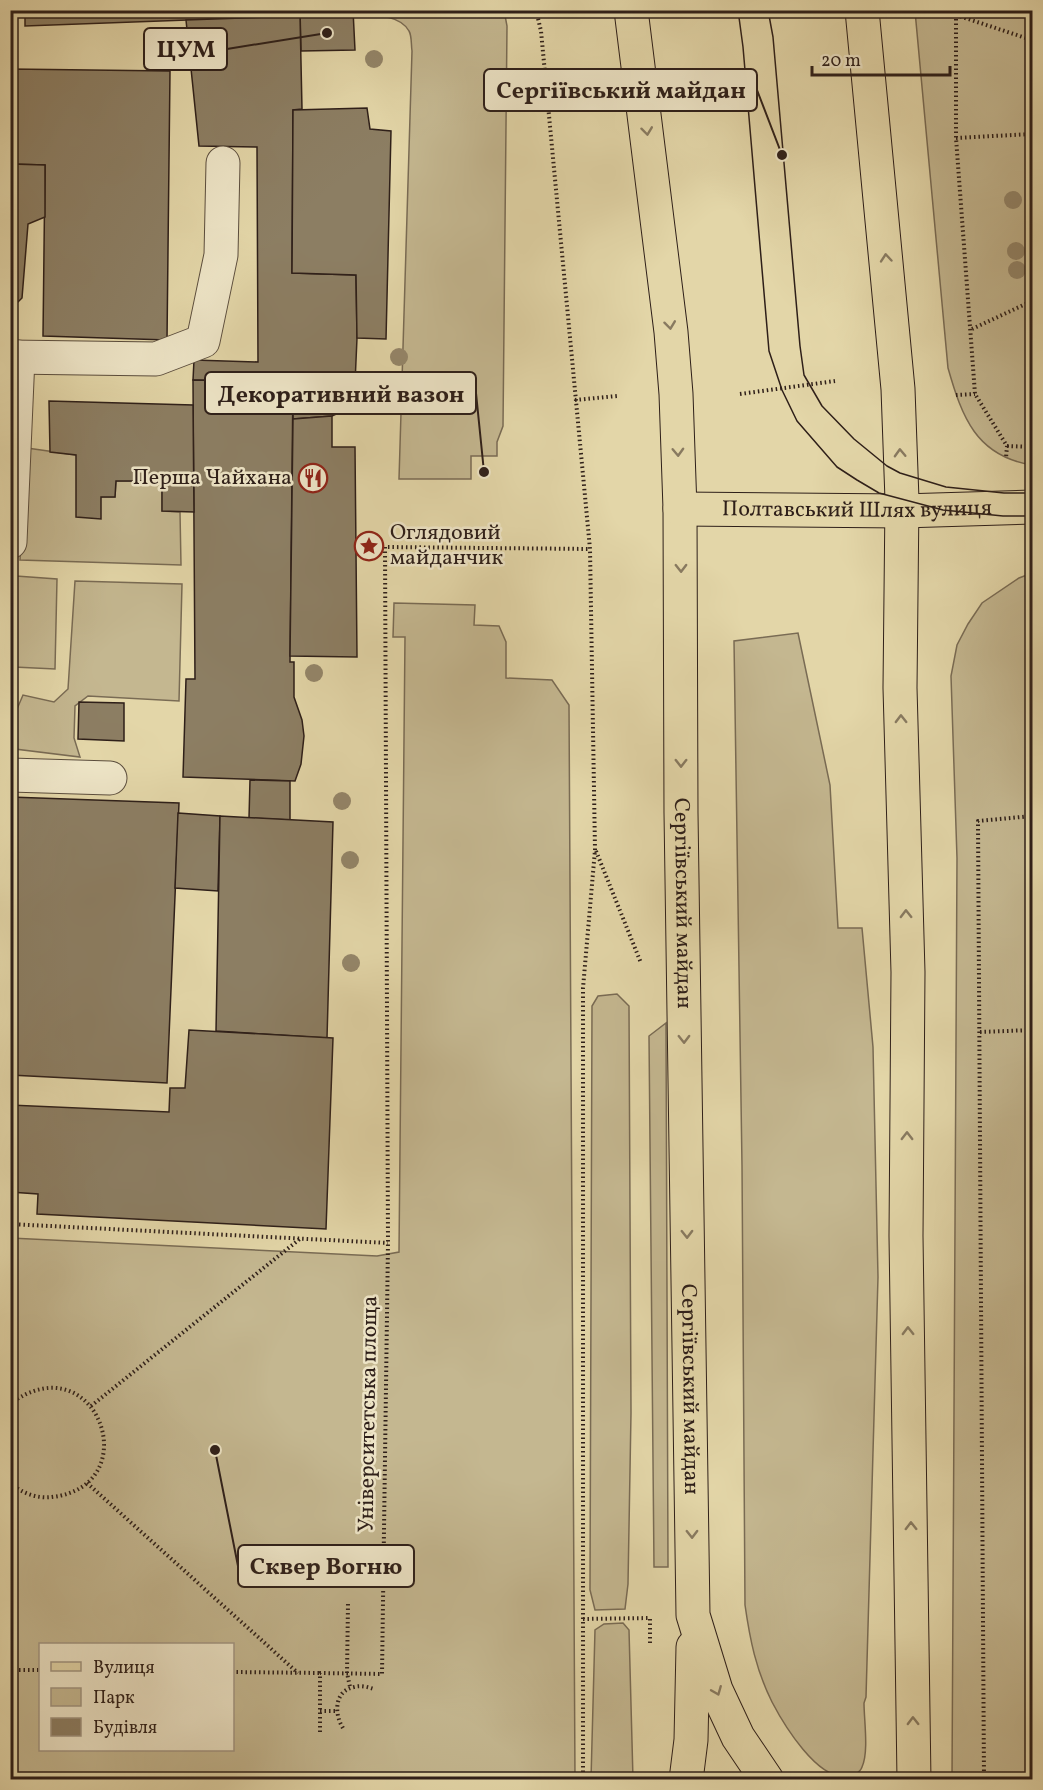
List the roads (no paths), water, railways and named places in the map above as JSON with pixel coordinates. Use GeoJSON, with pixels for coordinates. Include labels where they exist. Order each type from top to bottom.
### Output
{"type":"FeatureCollection","features":[{"type":"Feature","properties":{"kind":"main road","name":"Сергіївський майдан"},"geometry":{"type":"LineString","coordinates":[[631,10],[671,332],[676,394],[680,509],[681,813],[693,1615],[716,1690],[738,1737],[767,1779]]}},
{"type":"Feature","properties":{"kind":"main road"},"geometry":{"type":"LineString","coordinates":[[862,10],[898,389],[902,511],[900,688],[908,972],[906,1236],[914,1779]]}},
{"type":"Feature","properties":{"kind":"main road","name":"Полтавський Шлях вулиця"},"geometry":{"type":"LineString","coordinates":[[680,509],[902,511],[1032,507]]}},
{"type":"Feature","properties":{"kind":"main road"},"geometry":{"type":"LineString","coordinates":[[686,1779],[691,1740],[693,1615]]}},
{"type":"Feature","properties":{"kind":"lane"},"geometry":{"type":"LineString","coordinates":[[10,542],[14,357],[156,359],[203,341],[221,255],[223,163]]}},
{"type":"Feature","properties":{"kind":"lane"},"geometry":{"type":"LineString","coordinates":[[10,775],[110,778]]}},
{"type":"Feature","properties":{"kind":"tram line"},"geometry":{"type":"LineString","coordinates":[[738,10],[769,351],[782,390],[797,421],[837,467],[879,493],[943,510],[1003,516],[1032,516]]}},
{"type":"Feature","properties":{"kind":"tram line"},"geometry":{"type":"LineString","coordinates":[[768,10],[773,37],[804,375],[822,406],[854,439],[887,466],[900,473],[946,487],[1004,493],[1032,493]]}},
{"type":"Feature","properties":{"kind":"place","name":"ЦУМ"},"geometry":{"type":"Point","coordinates":[327,33]}},
{"type":"Feature","properties":{"kind":"place","name":"Сергіївський майдан"},"geometry":{"type":"Point","coordinates":[782,155]}},
{"type":"Feature","properties":{"kind":"place","name":"Декоративний вазон"},"geometry":{"type":"Point","coordinates":[484,472]}},
{"type":"Feature","properties":{"kind":"place","name":"Перша Чайхана"},"geometry":{"type":"Point","coordinates":[313,478]}},
{"type":"Feature","properties":{"kind":"place","name":"Оглядовий майданчик"},"geometry":{"type":"Point","coordinates":[369,546]}},
{"type":"Feature","properties":{"kind":"place","name":"Сквер Вогню"},"geometry":{"type":"Point","coordinates":[215,1450]}}]}
